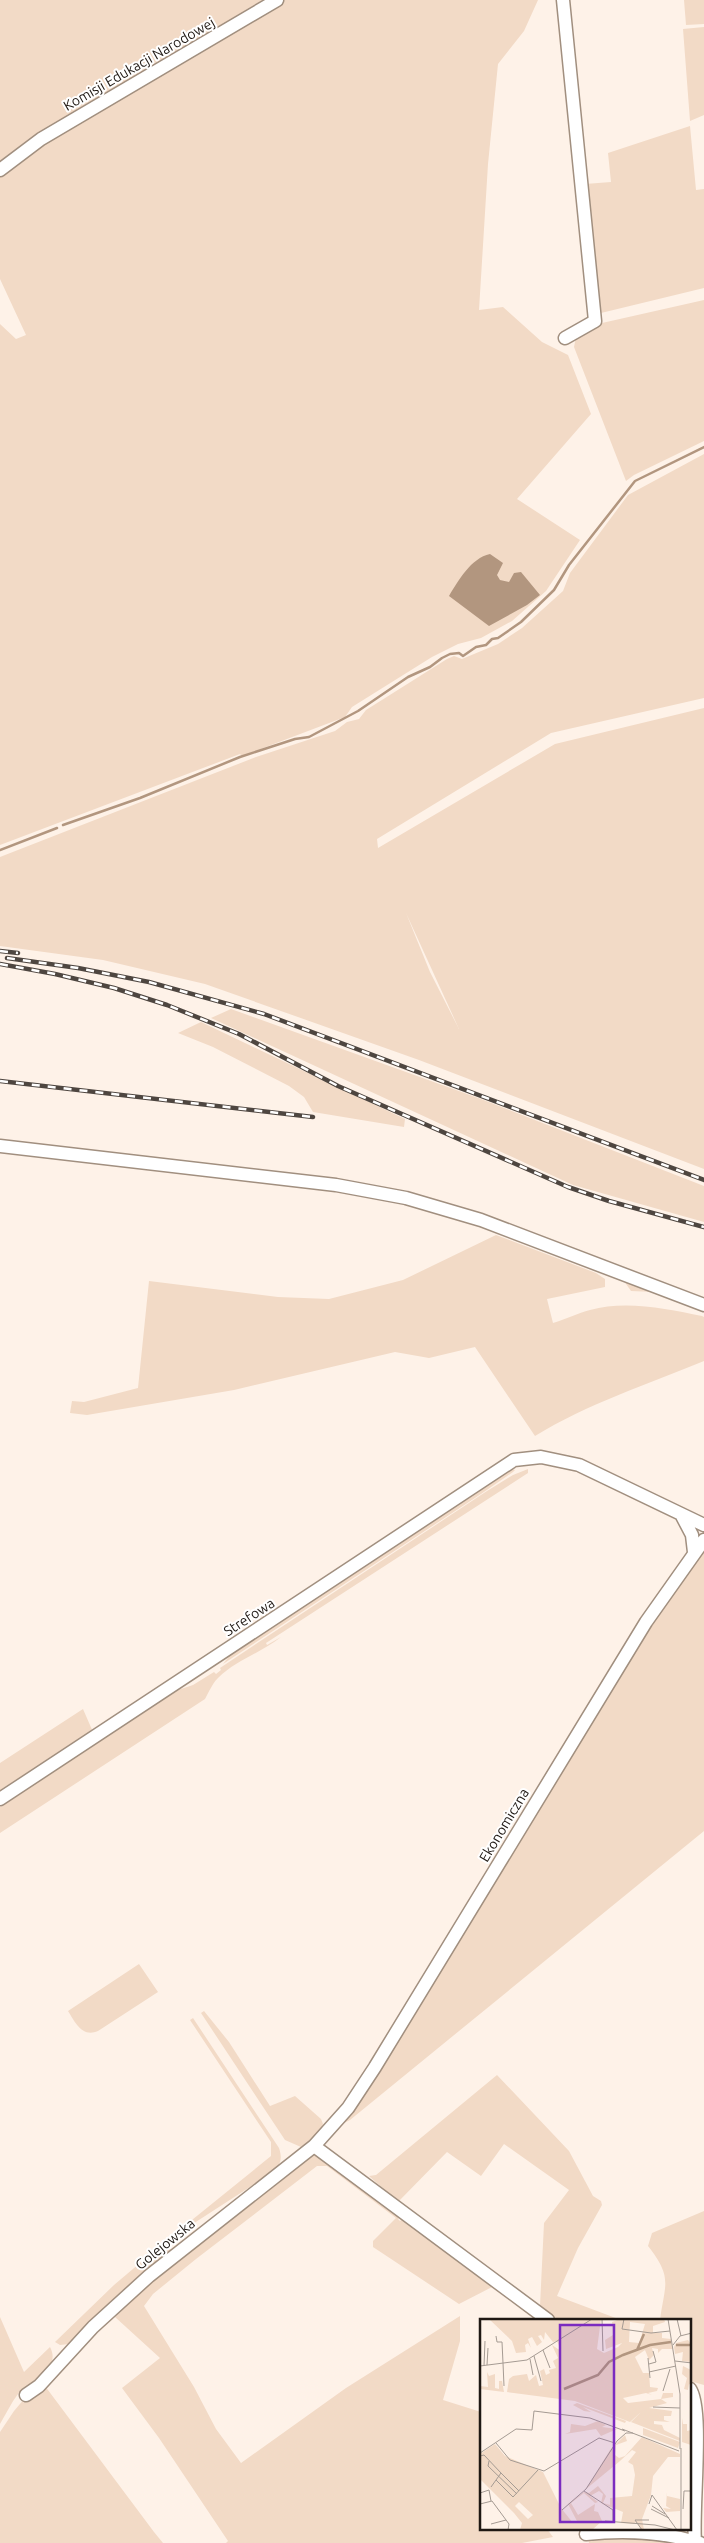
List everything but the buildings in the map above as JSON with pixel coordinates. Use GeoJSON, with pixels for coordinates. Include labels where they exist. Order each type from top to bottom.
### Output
{"type":"FeatureCollection","features":[{"type":"Feature","properties":{"kind":"street","name":"Komisji Edukacji Narodowej"},"geometry":{"type":"LineString","coordinates":[[0,170],[48,134],[277,0]]}},
{"type":"Feature","properties":{"kind":"street"},"geometry":{"type":"LineString","coordinates":[[563,0],[595,321],[565,338]]}},
{"type":"Feature","properties":{"kind":"street"},"geometry":{"type":"LineString","coordinates":[[0,1146],[336,1185],[406,1198],[481,1220],[704,1305]]}},
{"type":"Feature","properties":{"kind":"street","name":"Strefowa"},"geometry":{"type":"LineString","coordinates":[[0,1799],[514,1460],[541,1457],[574,1463],[682,1516]]}},
{"type":"Feature","properties":{"kind":"street"},"geometry":{"type":"LineString","coordinates":[[682,1516],[704,1525]]}},
{"type":"Feature","properties":{"kind":"street"},"geometry":{"type":"LineString","coordinates":[[682,1516],[692,1535],[694,1552]]}},
{"type":"Feature","properties":{"kind":"street","name":"Ekonomiczna"},"geometry":{"type":"LineString","coordinates":[[333,2126],[353,2101],[375,2067],[646,1622],[704,1540]]}},
{"type":"Feature","properties":{"kind":"street","name":"Golejowska"},"geometry":{"type":"LineString","coordinates":[[26,2395],[39,2386],[93,2327],[161,2265],[314,2146],[333,2126]]}},
{"type":"Feature","properties":{"kind":"street"},"geometry":{"type":"LineString","coordinates":[[314,2146],[547,2319]]}},
{"type":"Feature","properties":{"kind":"street"},"geometry":{"type":"LineString","coordinates":[[586,2534],[636,2532],[697,2542],[694,2524],[700,2481],[701,2429],[698,2402],[692,2392]]}},
{"type":"Feature","properties":{"kind":"shaded area"},"geometry":{"type":"Polygon","coordinates":[[[0,0],[538,0],[524,31],[498,64],[488,164],[479,310],[503,307],[542,342],[568,355],[591,414],[517,499],[580,540],[546,591],[512,621],[481,638],[458,644],[432,657],[352,707],[345,717],[242,756],[240,754],[0,845],[0,324],[16,339],[26,335],[0,279],[0,0]]]}},
{"type":"Feature","properties":{"kind":"shaded area"},"geometry":{"type":"Polygon","coordinates":[[[684,0],[704,0],[704,24],[686,25],[684,0]]]}},
{"type":"Feature","properties":{"kind":"shaded area"},"geometry":{"type":"Polygon","coordinates":[[[704,27],[704,115],[690,121],[683,29],[704,27]]]}},
{"type":"Feature","properties":{"kind":"shaded area"},"geometry":{"type":"Polygon","coordinates":[[[690,126],[696,190],[704,189],[704,288],[601,313],[585,184],[611,182],[608,153],[690,126]]]}},
{"type":"Feature","properties":{"kind":"shaded area"},"geometry":{"type":"Polygon","coordinates":[[[704,300],[704,441],[634,475],[626,481],[574,347],[576,337],[602,323],[704,300]]]}},
{"type":"Feature","properties":{"kind":"shaded area"},"geometry":{"type":"Polygon","coordinates":[[[704,454],[704,698],[551,733],[377,839],[378,848],[555,744],[704,708],[704,1169],[419,1060],[205,984],[103,960],[0,946],[0,857],[256,757],[335,731],[347,722],[359,719],[366,710],[447,659],[454,656],[462,659],[498,644],[522,628],[563,591],[570,573],[628,495],[704,454]],[[406,913],[430,972],[459,1029],[406,913]]]}},
{"type":"Feature","properties":{"kind":"shaded area"},"geometry":{"type":"Polygon","coordinates":[[[490,554],[503,563],[497,575],[500,580],[509,582],[514,573],[521,572],[540,595],[527,605],[489,626],[449,596],[471,565],[483,556],[490,554]]]}},
{"type":"Feature","properties":{"kind":"shaded area"},"geometry":{"type":"Polygon","coordinates":[[[231,1009],[481,1099],[704,1186],[704,1222],[573,1185],[211,1018],[231,1009]]]}},
{"type":"Feature","properties":{"kind":"shaded area"},"geometry":{"type":"Polygon","coordinates":[[[201,1022],[405,1119],[404,1127],[313,1112],[304,1097],[289,1086],[213,1047],[178,1033],[201,1022]]]}},
{"type":"Feature","properties":{"kind":"shaded area"},"geometry":{"type":"Polygon","coordinates":[[[496,1235],[596,1273],[605,1279],[605,1287],[547,1299],[553,1323],[590,1310],[618,1306],[646,1307],[702,1316],[704,1317],[704,1361],[597,1404],[535,1436],[475,1347],[429,1358],[395,1352],[234,1390],[87,1415],[70,1413],[72,1401],[84,1402],[138,1388],[149,1281],[278,1297],[329,1299],[403,1280],[496,1235]]]}},
{"type":"Feature","properties":{"kind":"shaded area"},"geometry":{"type":"Polygon","coordinates":[[[624,1281],[654,1292],[631,1291],[624,1281]]]}},
{"type":"Feature","properties":{"kind":"shaded area"},"geometry":{"type":"Polygon","coordinates":[[[512,1469],[515,1470],[481,1494],[223,1664],[231,1654],[512,1469]]]}},
{"type":"Feature","properties":{"kind":"shaded area"},"geometry":{"type":"Polygon","coordinates":[[[528,1469],[528,1473],[266,1643],[267,1645],[281,1637],[273,1643],[233,1666],[216,1680],[205,1699],[0,1833],[0,1807],[175,1691],[193,1685],[214,1672],[216,1674],[221,1670],[220,1668],[487,1491],[513,1475],[528,1469]]]}},
{"type":"Feature","properties":{"kind":"shaded area"},"geometry":{"type":"Polygon","coordinates":[[[704,1551],[704,1831],[350,2120],[342,2124],[647,1630],[704,1551]]]}},
{"type":"Feature","properties":{"kind":"shaded area"},"geometry":{"type":"Polygon","coordinates":[[[83,1709],[93,1732],[0,1795],[0,1763],[83,1709]]]}},
{"type":"Feature","properties":{"kind":"shaded area"},"geometry":{"type":"Polygon","coordinates":[[[139,1964],[158,1992],[98,2031],[92,2033],[83,2031],[68,2011],[139,1964]]]}},
{"type":"Feature","properties":{"kind":"shaded area"},"geometry":{"type":"Polygon","coordinates":[[[204,2011],[229,2042],[270,2106],[295,2096],[321,2119],[323,2124],[318,2135],[301,2147],[285,2140],[201,2013],[204,2011]]]}},
{"type":"Feature","properties":{"kind":"shaded area"},"geometry":{"type":"Polygon","coordinates":[[[193,2018],[279,2148],[281,2157],[277,2167],[267,2176],[185,2229],[182,2228],[271,2156],[271,2142],[190,2020],[193,2018]]]}},
{"type":"Feature","properties":{"kind":"shaded area"},"geometry":{"type":"Polygon","coordinates":[[[497,2075],[569,2151],[593,2196],[601,2201],[602,2205],[578,2248],[557,2296],[618,2319],[557,2319],[540,2306],[544,2223],[569,2190],[504,2144],[481,2176],[447,2152],[398,2202],[369,2176],[376,2175],[497,2075]]]}},
{"type":"Feature","properties":{"kind":"shaded area"},"geometry":{"type":"Polygon","coordinates":[[[316,2153],[402,2215],[398,2219],[400,2221],[404,2218],[494,2286],[459,2304],[373,2247],[373,2241],[396,2218],[327,2166],[317,2166],[196,2259],[153,2294],[144,2306],[194,2387],[216,2429],[241,2463],[346,2388],[460,2316],[460,2341],[443,2400],[480,2412],[480,2530],[548,2530],[553,2537],[522,2543],[226,2543],[228,2541],[159,2438],[122,2388],[160,2358],[115,2317],[119,2310],[151,2281],[316,2153]]]}},
{"type":"Feature","properties":{"kind":"shaded area"},"geometry":{"type":"Polygon","coordinates":[[[704,2211],[704,2385],[692,2382],[692,2319],[660,2319],[665,2281],[661,2266],[648,2246],[652,2233],[704,2211]]]}},
{"type":"Feature","properties":{"kind":"shaded area"},"geometry":{"type":"Polygon","coordinates":[[[166,2241],[171,2250],[121,2293],[69,2344],[60,2345],[55,2342],[114,2285],[166,2241]]]}},
{"type":"Feature","properties":{"kind":"shaded area"},"geometry":{"type":"Polygon","coordinates":[[[0,2317],[24,2372],[50,2347],[53,2355],[52,2362],[43,2374],[18,2394],[0,2424],[0,2317]]]}},
{"type":"Feature","properties":{"kind":"shaded area"},"geometry":{"type":"Polygon","coordinates":[[[45,2386],[163,2543],[0,2543],[0,2432],[25,2398],[45,2386]]]}},
{"type":"Feature","properties":{"kind":"shaded area"},"geometry":{"type":"Polygon","coordinates":[[[612,2534],[684,2543],[589,2543],[587,2535],[612,2534]]]}},
{"type":"Feature","properties":{"kind":"waterway"},"geometry":{"type":"LineString","coordinates":[[63,825],[140,798],[240,757],[295,739],[309,737],[358,711],[408,677],[430,667],[442,658],[450,654],[459,653],[463,656],[476,647],[486,645],[492,639],[498,638],[521,622],[554,590],[569,565],[635,481],[704,447]]}},
{"type":"Feature","properties":{"kind":"waterway"},"geometry":{"type":"LineString","coordinates":[[0,850],[57,828]]}},
{"type":"Feature","properties":{"kind":"railway"},"geometry":{"type":"LineString","coordinates":[[0,951],[18,953]]}},
{"type":"Feature","properties":{"kind":"railway"},"geometry":{"type":"LineString","coordinates":[[7,958],[78,968],[149,982],[264,1014],[704,1180]]}},
{"type":"Feature","properties":{"kind":"railway"},"geometry":{"type":"LineString","coordinates":[[0,964],[55,974],[114,988],[167,1005],[239,1034],[338,1086],[568,1187],[609,1201],[704,1227]]}},
{"type":"Feature","properties":{"kind":"railway"},"geometry":{"type":"LineString","coordinates":[[0,1081],[313,1117]]}}]}
